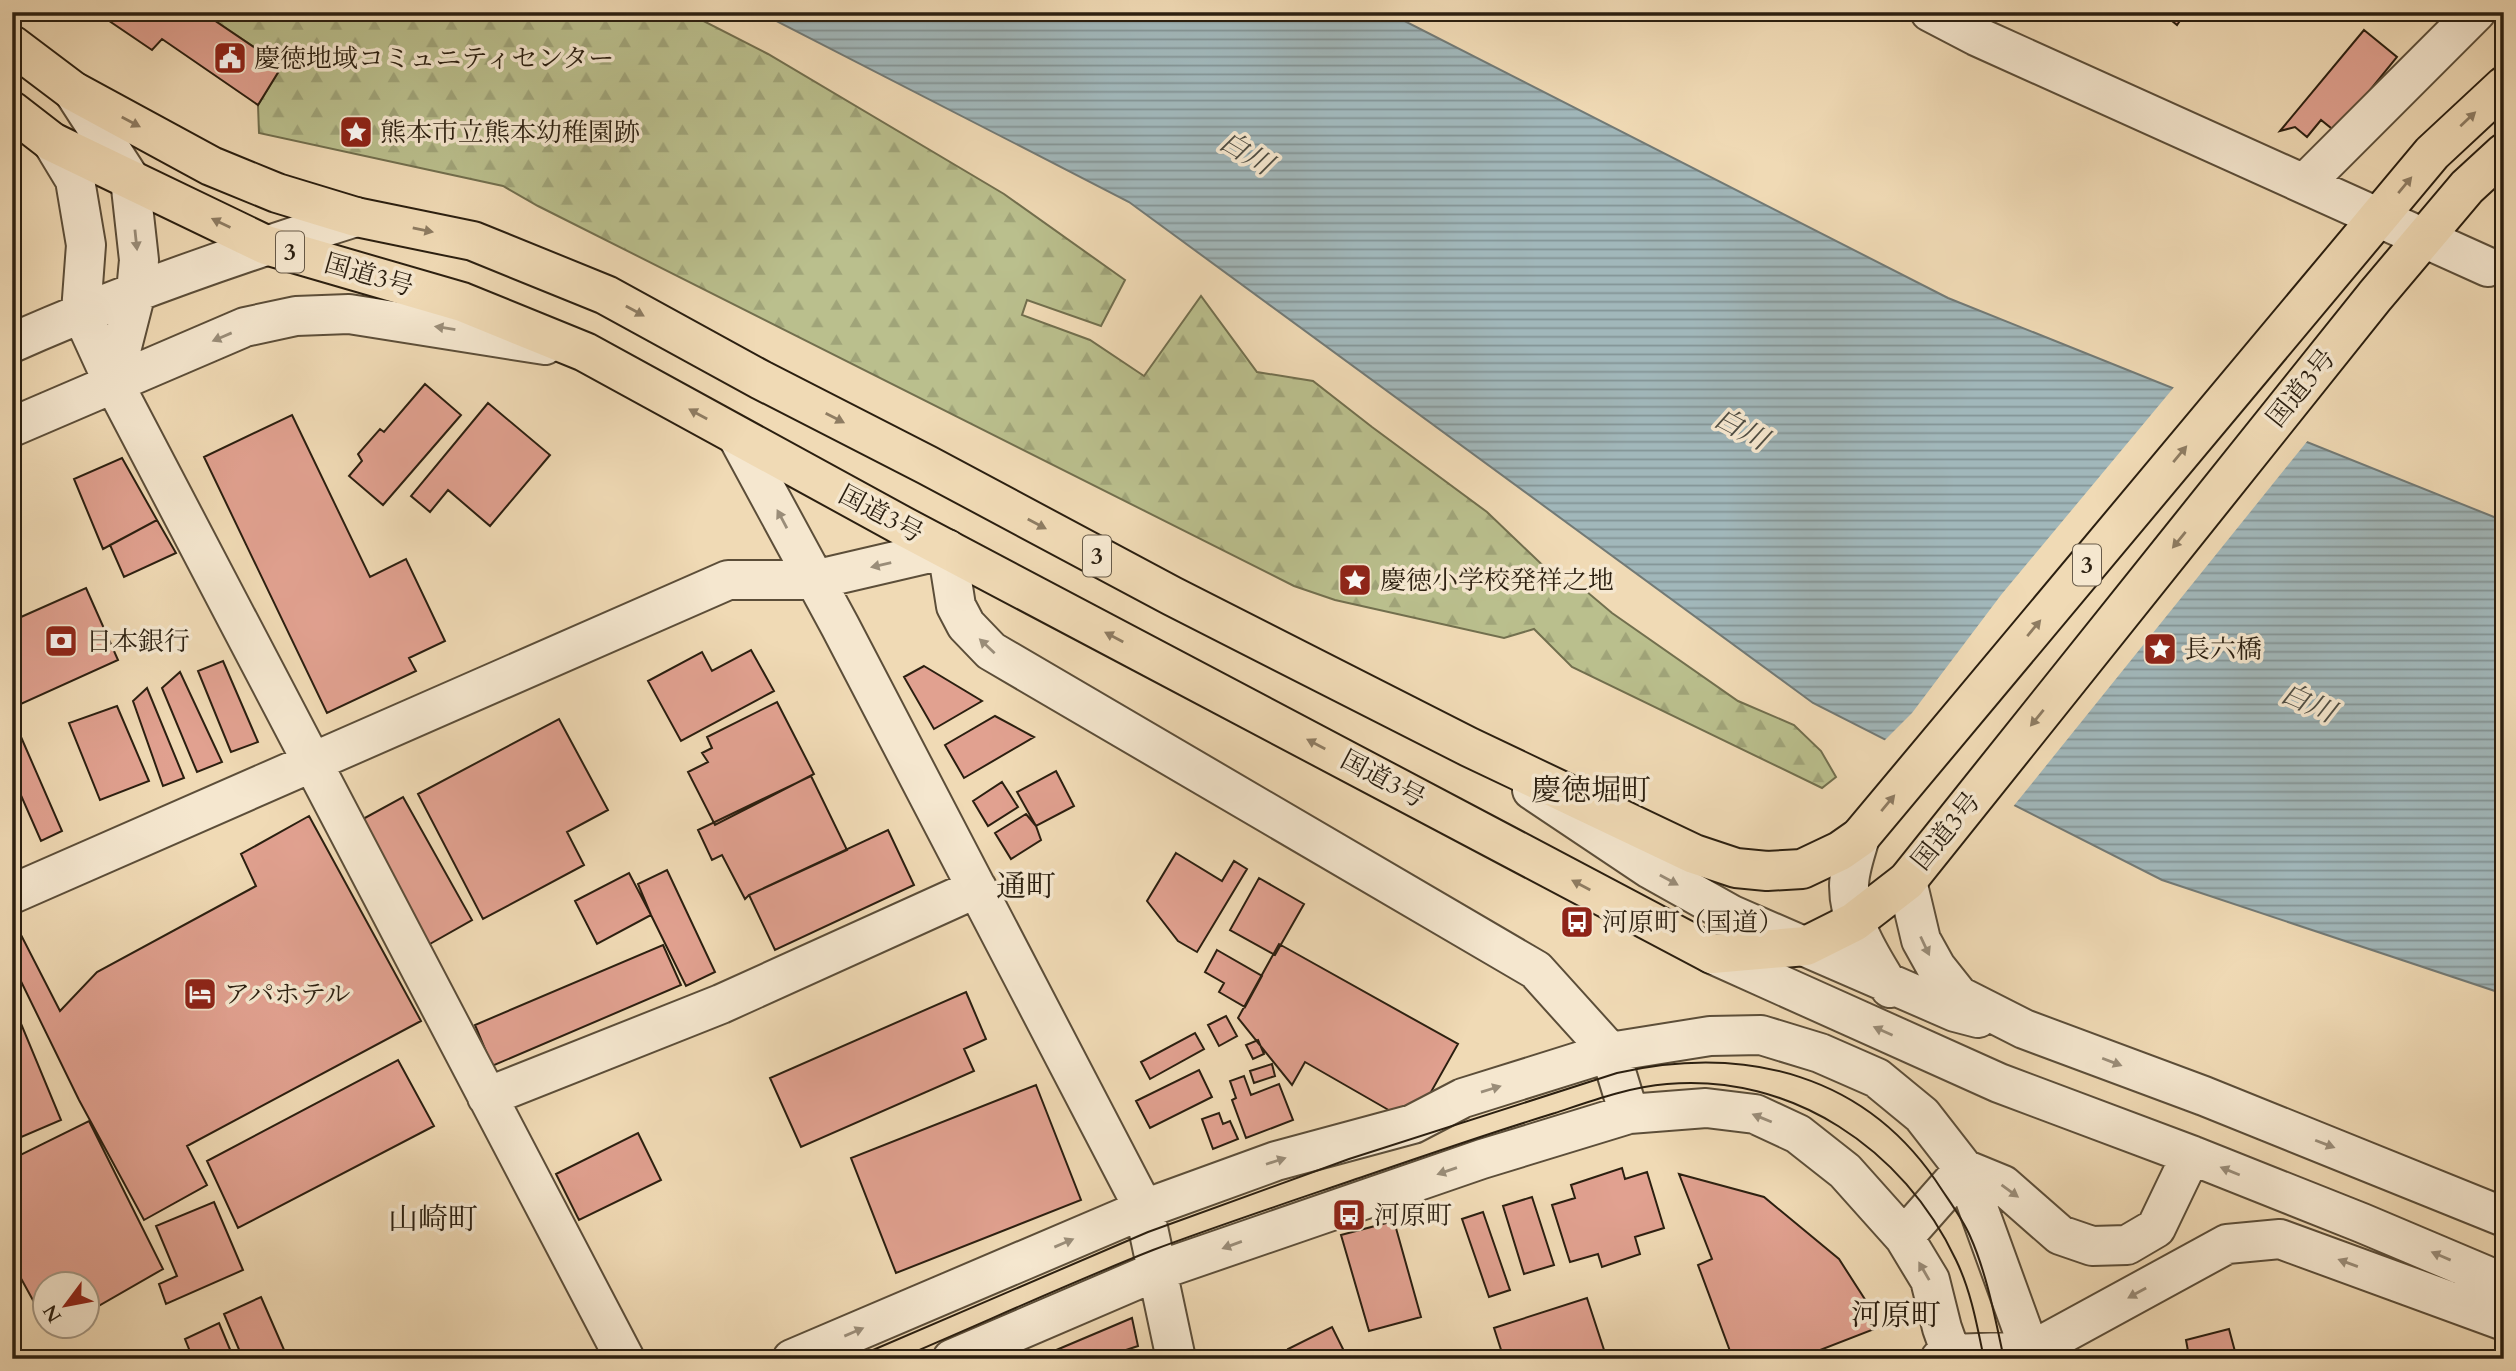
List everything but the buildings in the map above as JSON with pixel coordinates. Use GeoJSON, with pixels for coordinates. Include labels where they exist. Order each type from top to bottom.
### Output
{"type":"FeatureCollection","features":[{"type":"Feature","properties":{"kind":"highway","name":"国道3号"},"geometry":{"type":"LineString","coordinates":[[12,45],[73,91],[211,166],[277,192],[356,217],[473,241],[606,295],[761,380],[1172,596],[1469,747],[1694,854],[1736,869],[1767,871],[1802,869],[1851,849],[2432,153],[2504,86]]}},
{"type":"Feature","properties":{"kind":"highway","name":"国道3号"},"geometry":{"type":"LineString","coordinates":[[12,111],[52,142],[266,245],[462,302],[585,352],[947,550],[1713,954],[1806,946],[1854,922],[1907,881],[2375,296],[2467,187],[2504,153]]}},
{"type":"Feature","properties":{"kind":"street"},"geometry":{"type":"LineString","coordinates":[[1930,12],[1982,24],[2304,184],[2423,238],[2498,262]]}},
{"type":"Feature","properties":{"kind":"street"},"geometry":{"type":"LineString","coordinates":[[2304,184],[2476,12]]}},
{"type":"Feature","properties":{"kind":"street"},"geometry":{"type":"LineString","coordinates":[[73,91],[130,179],[139,260],[136,292],[113,382]]}},
{"type":"Feature","properties":{"kind":"street"},"geometry":{"type":"LineString","coordinates":[[52,142],[75,180],[86,245],[81,312],[113,382],[625,1359]]}},
{"type":"Feature","properties":{"kind":"street"},"geometry":{"type":"LineString","coordinates":[[12,343],[81,312],[266,245],[356,217]]}},
{"type":"Feature","properties":{"kind":"street"},"geometry":{"type":"LineString","coordinates":[[12,427],[245,327],[296,316],[349,314],[450,328],[585,352]]}},
{"type":"Feature","properties":{"kind":"street"},"geometry":{"type":"LineString","coordinates":[[737,436],[840,626],[1144,1209],[1176,1359]]}},
{"type":"Feature","properties":{"kind":"street"},"geometry":{"type":"LineString","coordinates":[[12,894],[728,580],[814,580],[947,550],[956,606],[966,625],[990,651],[1536,970],[1610,1052],[1629,1114]]}},
{"type":"Feature","properties":{"kind":"street"},"geometry":{"type":"LineString","coordinates":[[1469,747],[1650,869],[1732,915],[1955,1012],[2024,1029]]}},
{"type":"Feature","properties":{"kind":"street"},"geometry":{"type":"LineString","coordinates":[[1851,849],[1849,886],[1854,922],[1870,956],[1899,1002],[1923,1028],[1999,1083]]}},
{"type":"Feature","properties":{"kind":"street"},"geometry":{"type":"LineString","coordinates":[[1907,881],[1921,940],[1936,967],[1959,996],[2024,1029],[2243,1112],[2504,1217]]}},
{"type":"Feature","properties":{"kind":"street"},"geometry":{"type":"LineString","coordinates":[[487,1097],[721,1004],[977,888]]}},
{"type":"Feature","properties":{"kind":"street"},"geometry":{"type":"LineString","coordinates":[[1713,954],[1999,1083],[2191,1155],[2504,1283]]}},
{"type":"Feature","properties":{"kind":"street"},"geometry":{"type":"LineString","coordinates":[[792,1359],[1144,1209],[1276,1161],[1413,1124],[1462,1098],[1610,1052],[1710,1036],[1761,1035],[1820,1053],[1877,1078],[1922,1115],[1964,1169],[2032,1355]]}},
{"type":"Feature","properties":{"kind":"street"},"geometry":{"type":"LineString","coordinates":[[952,1359],[1157,1271],[1482,1159],[1629,1114],[1706,1108],[1755,1114],[1798,1134],[1845,1171],[1904,1237],[1930,1280],[1949,1357],[2032,1355],[2227,1244],[2280,1239],[2504,1321]]}},
{"type":"Feature","properties":{"kind":"street"},"geometry":{"type":"LineString","coordinates":[[1964,1169],[2003,1185],[2060,1235],[2092,1246],[2127,1245],[2156,1228],[2191,1155]]}},
{"type":"Feature","properties":{"kind":"street"},"geometry":{"type":"LineString","coordinates":[[1904,1237],[1964,1169]]}},
{"type":"Feature","properties":{"kind":"green space"},"geometry":{"type":"Polygon","coordinates":[[[202,12],[686,12],[768,54],[1004,194],[1125,280],[1101,326],[1027,300],[1022,315],[1090,340],[1144,376],[1201,296],[1257,372],[1313,381],[1487,512],[1558,580],[1586,591],[1612,613],[1738,701],[1794,725],[1821,751],[1836,777],[1822,788],[1572,667],[1534,629],[1504,638],[1335,600],[1294,586],[503,186],[259,133],[258,105],[282,66],[202,12]]]}},
{"type":"Feature","properties":{"kind":"water","name":"白川"},"geometry":{"type":"Polygon","coordinates":[[[759,12],[1387,12],[1948,298],[2504,521],[2504,994],[2162,880],[1813,703],[1129,202],[759,12]]]}},
{"type":"Feature","properties":{"kind":"pier","name":"長六橋"},"geometry":{"type":"Polygon","coordinates":[[[2175,386],[2309,439],[2012,808],[1882,743],[1912,713],[2001,595],[2175,386]]]}},
{"type":"Feature","properties":{"kind":"tram line"},"geometry":{"type":"LineString","coordinates":[[852,1359],[1148,1232],[1349,1159],[1617,1073],[1665,1065],[1712,1063],[1757,1067],[1800,1077],[1841,1094],[1878,1119],[1912,1150],[1961,1218],[1970,1236],[1986,1281],[2004,1359]]}},
{"type":"Feature","properties":{"kind":"tram line"},"geometry":{"type":"LineString","coordinates":[[898,1359],[1153,1250],[1234,1221],[1596,1099],[1667,1084],[1713,1084],[1757,1091],[1799,1106],[1839,1126],[1874,1153],[1906,1184],[1934,1220],[1956,1260],[1973,1308],[1984,1359]]}},
{"type":"Feature","properties":{"kind":"place","name":"慶徳地域コミュニティセンター"},"geometry":{"type":"Point","coordinates":[230,58]}},
{"type":"Feature","properties":{"kind":"place","name":"熊本市立熊本幼稚園跡"},"geometry":{"type":"Point","coordinates":[356,132]}},
{"type":"Feature","properties":{"kind":"place","name":"慶徳小学校発祥之地"},"geometry":{"type":"Point","coordinates":[1355,580]}},
{"type":"Feature","properties":{"kind":"place","name":"日本銀行"},"geometry":{"type":"Point","coordinates":[61,641]}},
{"type":"Feature","properties":{"kind":"place","name":"長六橋"},"geometry":{"type":"Point","coordinates":[2160,649]}},
{"type":"Feature","properties":{"kind":"place","name":"河原町（国道）"},"geometry":{"type":"Point","coordinates":[1577,922]}},
{"type":"Feature","properties":{"kind":"place","name":"アパホテル"},"geometry":{"type":"Point","coordinates":[200,994]}},
{"type":"Feature","properties":{"kind":"place","name":"河原町"},"geometry":{"type":"Point","coordinates":[1349,1215]}},
{"type":"Feature","properties":{"kind":"district","name":"慶徳堀町"},"geometry":{"type":"Point","coordinates":[1591,790]}},
{"type":"Feature","properties":{"kind":"district","name":"通町"},"geometry":{"type":"Point","coordinates":[1026,886]}},
{"type":"Feature","properties":{"kind":"district","name":"山崎町"},"geometry":{"type":"Point","coordinates":[433,1219]}},
{"type":"Feature","properties":{"kind":"district","name":"河原町"},"geometry":{"type":"Point","coordinates":[1896,1315]}}]}
